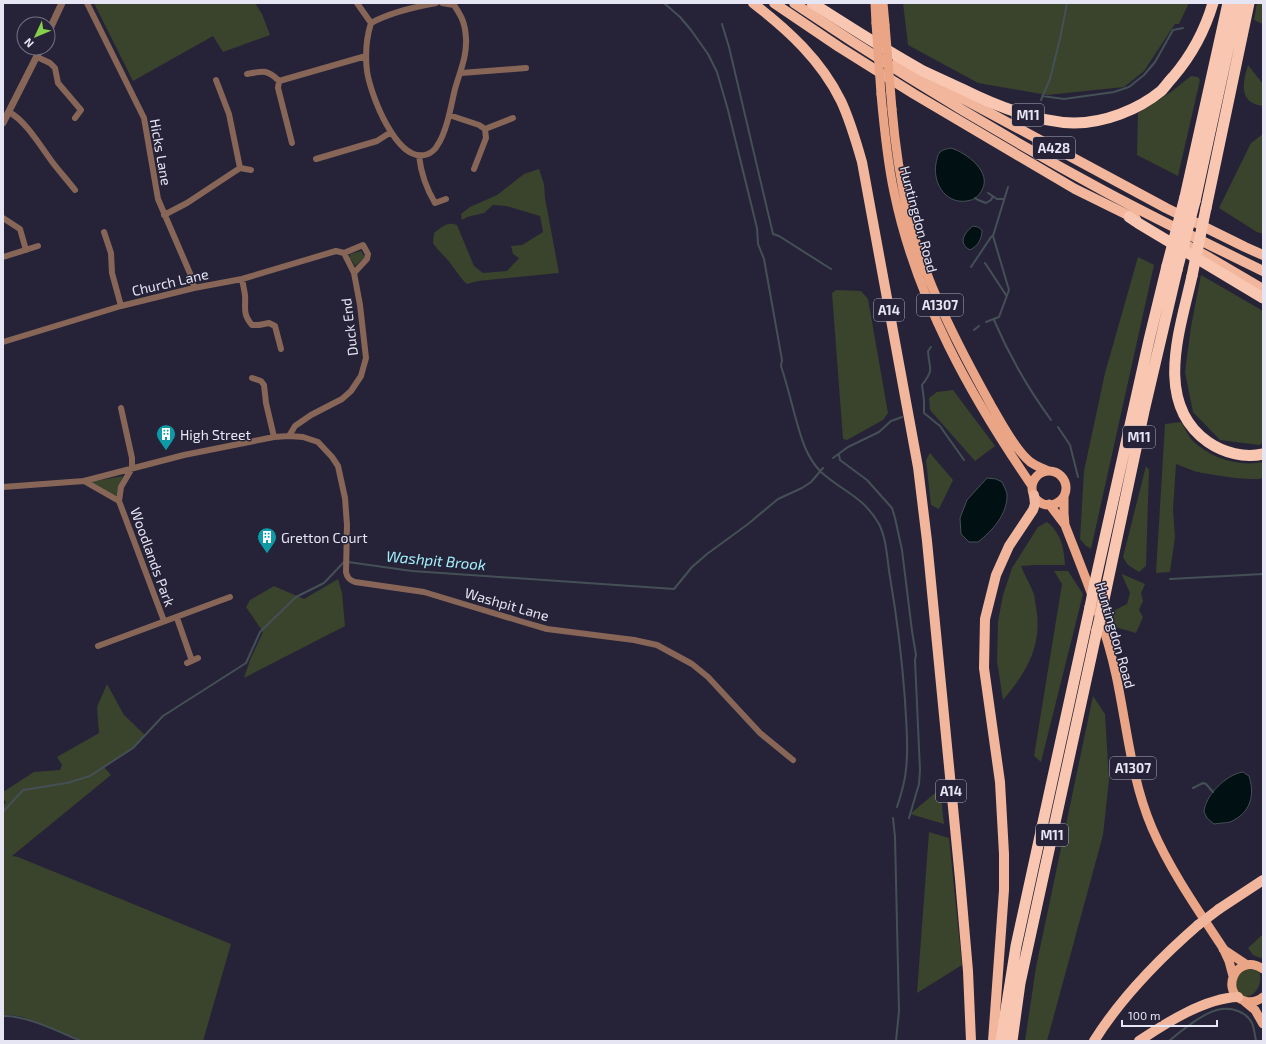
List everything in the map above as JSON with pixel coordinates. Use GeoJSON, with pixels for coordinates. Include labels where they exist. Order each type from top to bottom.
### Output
{"type":"FeatureCollection","features":[{"type":"Feature","properties":{"kind":"highway","name":"A14"},"geometry":{"type":"LineString","coordinates":[[754,3],[790,33],[822,69],[845,110],[854,132],[862,162],[918,467],[927,541],[959,871],[968,977],[971,1041]]}},
{"type":"Feature","properties":{"kind":"highway"},"geometry":{"type":"LineString","coordinates":[[774,3],[839,47],[914,94],[1075,189],[1129,217],[1263,298]]}},
{"type":"Feature","properties":{"kind":"highway"},"geometry":{"type":"LineString","coordinates":[[794,3],[863,50],[929,91],[1010,138],[1105,192],[1263,271]]}},
{"type":"Feature","properties":{"kind":"highway","name":"M11"},"geometry":{"type":"LineString","coordinates":[[812,3],[924,71],[986,101],[1045,119],[1074,123],[1098,120],[1123,113],[1141,104],[1161,90],[1179,69],[1193,49],[1210,13],[1213,3]]}},
{"type":"Feature","properties":{"kind":"highway","name":"M11"},"geometry":{"type":"LineString","coordinates":[[1190,199],[1228,3]]}},
{"type":"Feature","properties":{"kind":"highway","name":"M11"},"geometry":{"type":"LineString","coordinates":[[1001,1041],[1016,946],[1149,340],[1172,268],[1238,3]]}},
{"type":"Feature","properties":{"kind":"highway"},"geometry":{"type":"LineString","coordinates":[[1249,3],[1178,341],[1174,371],[1174,384],[1184,417],[1194,431],[1219,449],[1240,455],[1263,454]]}},
{"type":"Feature","properties":{"kind":"highway","name":"A428"},"geometry":{"type":"LineString","coordinates":[[863,50],[883,56],[1166,208],[1263,255]]}},
{"type":"Feature","properties":{"kind":"highway","name":"A428"},"geometry":{"type":"LineString","coordinates":[[1105,192],[1126,197],[1231,244],[1245,247]]}},
{"type":"Feature","properties":{"kind":"highway"},"geometry":{"type":"LineString","coordinates":[[1129,217],[1140,220],[1263,289]]}},
{"type":"Feature","properties":{"kind":"highway","name":"M11"},"geometry":{"type":"LineString","coordinates":[[1012,1041],[1022,975],[1098,630],[1141,426],[1172,268]]}},
{"type":"Feature","properties":{"kind":"highway"},"geometry":{"type":"LineString","coordinates":[[993,1041],[1004,890],[1004,854],[1000,782],[984,668],[985,619],[996,575],[1009,546],[1033,510],[1035,504],[1033,491]]}},
{"type":"Feature","properties":{"kind":"highway"},"geometry":{"type":"LineString","coordinates":[[1094,1041],[1132,990],[1170,950],[1198,925],[1219,909],[1263,880]]}},
{"type":"Feature","properties":{"kind":"highway"},"geometry":{"type":"LineString","coordinates":[[1139,1041],[1163,1026],[1203,1005],[1226,997],[1241,999]]}},
{"type":"Feature","properties":{"kind":"main road","name":"Huntingdon Road"},"geometry":{"type":"LineString","coordinates":[[875,3],[880,24],[898,164],[908,214],[919,252],[932,287],[980,384],[1013,441],[1026,458],[1036,466],[1049,471]]}},
{"type":"Feature","properties":{"kind":"main road","name":"Huntingdon Road"},"geometry":{"type":"LineString","coordinates":[[883,3],[880,24],[881,94],[885,135],[894,193],[905,234],[918,275],[954,356],[972,390],[1033,491]]}},
{"type":"Feature","properties":{"kind":"main road"},"geometry":{"type":"LineString","coordinates":[[1049,471],[1059,474],[1064,479],[1066,484],[1064,496],[1058,502],[1049,504],[1040,502],[1033,491],[1037,476],[1042,472],[1049,471]]}},
{"type":"Feature","properties":{"kind":"main road","name":"Huntingdon Road"},"geometry":{"type":"LineString","coordinates":[[1064,496],[1065,525],[1093,600],[1108,644],[1116,674],[1131,757],[1141,797],[1152,828],[1166,856],[1223,948],[1229,961],[1233,976],[1232,987],[1241,999]]}},
{"type":"Feature","properties":{"kind":"main road","name":"Huntingdon Road"},"geometry":{"type":"LineString","coordinates":[[1049,504],[1065,525]]}},
{"type":"Feature","properties":{"kind":"main road","name":"Huntingdon Road"},"geometry":{"type":"LineString","coordinates":[[1223,948],[1247,965]]}},
{"type":"Feature","properties":{"kind":"main road"},"geometry":{"type":"LineString","coordinates":[[1233,976],[1236,970],[1247,965],[1253,964],[1263,969]]}},
{"type":"Feature","properties":{"kind":"main road"},"geometry":{"type":"LineString","coordinates":[[1241,999],[1250,1002],[1256,1001],[1263,997]]}},
{"type":"Feature","properties":{"kind":"main road"},"geometry":{"type":"LineString","coordinates":[[1241,999],[1255,1010],[1263,1024]]}},
{"type":"Feature","properties":{"kind":"street"},"geometry":{"type":"LineString","coordinates":[[56,16],[62,3]]}},
{"type":"Feature","properties":{"kind":"street","name":"Hicks Lane"},"geometry":{"type":"LineString","coordinates":[[87,3],[144,118],[158,200],[192,278],[194,288]]}},
{"type":"Feature","properties":{"kind":"street"},"geometry":{"type":"LineString","coordinates":[[357,3],[371,23]]}},
{"type":"Feature","properties":{"kind":"street"},"geometry":{"type":"LineString","coordinates":[[436,3],[381,17],[371,23],[367,36],[367,72],[372,91],[383,120],[408,150],[419,156],[434,151],[438,146],[449,114],[466,54],[466,37],[463,18],[455,4],[442,3]]}},
{"type":"Feature","properties":{"kind":"street"},"geometry":{"type":"LineString","coordinates":[[279,81],[366,56]]}},
{"type":"Feature","properties":{"kind":"street"},"geometry":{"type":"LineString","coordinates":[[3,123],[37,57],[50,63],[55,68],[58,83],[80,110],[76,118]]}},
{"type":"Feature","properties":{"kind":"street"},"geometry":{"type":"LineString","coordinates":[[461,73],[526,68]]}},
{"type":"Feature","properties":{"kind":"street"},"geometry":{"type":"LineString","coordinates":[[247,74],[264,71],[271,73],[279,81]]}},
{"type":"Feature","properties":{"kind":"street"},"geometry":{"type":"LineString","coordinates":[[216,80],[229,114],[240,168]]}},
{"type":"Feature","properties":{"kind":"street"},"geometry":{"type":"LineString","coordinates":[[279,81],[278,88],[292,143]]}},
{"type":"Feature","properties":{"kind":"street"},"geometry":{"type":"LineString","coordinates":[[9,112],[13,114],[32,133],[75,190]]}},
{"type":"Feature","properties":{"kind":"street"},"geometry":{"type":"LineString","coordinates":[[449,114],[484,129],[486,138],[474,169]]}},
{"type":"Feature","properties":{"kind":"street"},"geometry":{"type":"LineString","coordinates":[[484,129],[513,118]]}},
{"type":"Feature","properties":{"kind":"street"},"geometry":{"type":"LineString","coordinates":[[316,159],[378,141],[392,132]]}},
{"type":"Feature","properties":{"kind":"street"},"geometry":{"type":"LineString","coordinates":[[419,156],[421,170],[435,203],[446,198]]}},
{"type":"Feature","properties":{"kind":"street"},"geometry":{"type":"LineString","coordinates":[[164,215],[187,203],[240,168],[251,170]]}},
{"type":"Feature","properties":{"kind":"street"},"geometry":{"type":"LineString","coordinates":[[3,218],[20,229],[26,250]]}},
{"type":"Feature","properties":{"kind":"street"},"geometry":{"type":"LineString","coordinates":[[104,232],[112,253],[112,273],[121,306]]}},
{"type":"Feature","properties":{"kind":"street","name":"Church Lane"},"geometry":{"type":"LineString","coordinates":[[3,342],[121,306],[194,288],[242,279],[336,251],[344,253],[363,245],[368,254],[367,258],[354,273]]}},
{"type":"Feature","properties":{"kind":"street"},"geometry":{"type":"LineString","coordinates":[[3,257],[38,246]]}},
{"type":"Feature","properties":{"kind":"street","name":"Duck End"},"geometry":{"type":"LineString","coordinates":[[289,436],[295,426],[311,415],[342,399],[351,391],[361,376],[366,358],[360,305],[354,273],[344,253]]}},
{"type":"Feature","properties":{"kind":"street"},"geometry":{"type":"LineString","coordinates":[[242,279],[245,296],[244,308],[247,319],[252,325],[269,323],[275,326],[281,349]]}},
{"type":"Feature","properties":{"kind":"street"},"geometry":{"type":"LineString","coordinates":[[252,378],[260,381],[264,385],[266,403],[274,437]]}},
{"type":"Feature","properties":{"kind":"street"},"geometry":{"type":"LineString","coordinates":[[121,408],[132,458],[132,468]]}},
{"type":"Feature","properties":{"kind":"street"},"geometry":{"type":"LineString","coordinates":[[3,487],[84,481],[184,455],[274,437],[289,436]]}},
{"type":"Feature","properties":{"kind":"street","name":"Washpit Lane"},"geometry":{"type":"LineString","coordinates":[[289,436],[303,437],[318,442],[338,466],[345,498],[347,525],[346,562],[347,576],[350,580],[424,592],[547,628],[634,640],[658,645],[692,664],[708,677],[760,734],[793,760]]}},
{"type":"Feature","properties":{"kind":"street","name":"Woodlands Park"},"geometry":{"type":"LineString","coordinates":[[132,468],[121,487],[119,501],[164,621]]}},
{"type":"Feature","properties":{"kind":"street","name":"Woodlands Park"},"geometry":{"type":"LineString","coordinates":[[84,481],[119,501]]}},
{"type":"Feature","properties":{"kind":"street","name":"Woodlands Park"},"geometry":{"type":"LineString","coordinates":[[98,646],[164,621],[177,618],[230,597]]}},
{"type":"Feature","properties":{"kind":"street"},"geometry":{"type":"LineString","coordinates":[[177,618],[192,661]]}},
{"type":"Feature","properties":{"kind":"green space"},"geometry":{"type":"Polygon","coordinates":[[[94,3],[255,3],[262,14],[270,35],[223,52],[213,36],[133,81],[94,3]]]}},
{"type":"Feature","properties":{"kind":"green space"},"geometry":{"type":"Polygon","coordinates":[[[903,3],[1189,3],[1179,24],[1175,24],[1144,71],[1124,87],[1047,95],[978,83],[908,45],[903,3]]]}},
{"type":"Feature","properties":{"kind":"green space"},"geometry":{"type":"Polygon","coordinates":[[[1257,3],[1263,3],[1263,24],[1254,20],[1257,3]]]}},
{"type":"Feature","properties":{"kind":"green space"},"geometry":{"type":"Polygon","coordinates":[[[1248,65],[1263,84],[1263,106],[1250,101],[1244,92],[1244,79],[1248,65]]]}},
{"type":"Feature","properties":{"kind":"green space"},"geometry":{"type":"Polygon","coordinates":[[[1191,76],[1198,77],[1200,80],[1178,176],[1137,155],[1138,113],[1171,92],[1191,76]]]}},
{"type":"Feature","properties":{"kind":"green space"},"geometry":{"type":"Polygon","coordinates":[[[1263,134],[1263,234],[1257,232],[1219,208],[1251,143],[1263,134]]]}},
{"type":"Feature","properties":{"kind":"green space"},"geometry":{"type":"Polygon","coordinates":[[[539,169],[544,184],[545,198],[559,273],[478,281],[467,284],[433,243],[434,233],[447,224],[457,225],[474,266],[483,273],[507,271],[519,258],[513,254],[511,246],[522,245],[543,232],[540,216],[506,206],[493,205],[484,213],[467,217],[462,220],[461,214],[470,207],[497,195],[524,174],[539,169]]]}},
{"type":"Feature","properties":{"kind":"green space"},"geometry":{"type":"Polygon","coordinates":[[[361,251],[365,257],[355,266],[350,258],[350,254],[361,251]]]}},
{"type":"Feature","properties":{"kind":"green space"},"geometry":{"type":"Polygon","coordinates":[[[1138,257],[1154,265],[1091,549],[1080,539],[1084,471],[1105,373],[1138,257]]]}},
{"type":"Feature","properties":{"kind":"green space"},"geometry":{"type":"Polygon","coordinates":[[[1201,275],[1263,311],[1263,443],[1259,445],[1220,440],[1193,412],[1185,372],[1191,327],[1201,275]]]}},
{"type":"Feature","properties":{"kind":"green space"},"geometry":{"type":"Polygon","coordinates":[[[836,290],[861,291],[868,299],[888,413],[883,420],[847,440],[843,439],[832,293],[836,290]]]}},
{"type":"Feature","properties":{"kind":"green space"},"geometry":{"type":"Polygon","coordinates":[[[953,390],[995,446],[975,461],[930,410],[929,398],[937,392],[953,390]]]}},
{"type":"Feature","properties":{"kind":"green space"},"geometry":{"type":"Polygon","coordinates":[[[1181,422],[1193,441],[1200,447],[1216,456],[1235,462],[1263,462],[1263,478],[1250,479],[1218,476],[1194,471],[1176,464],[1173,510],[1175,537],[1170,572],[1156,573],[1165,424],[1181,422]]]}},
{"type":"Feature","properties":{"kind":"green space"},"geometry":{"type":"Polygon","coordinates":[[[930,453],[953,480],[939,509],[931,505],[926,460],[930,453]]]}},
{"type":"Feature","properties":{"kind":"green space"},"geometry":{"type":"Polygon","coordinates":[[[1146,466],[1149,470],[1146,566],[1139,572],[1128,565],[1123,557],[1146,466]]]}},
{"type":"Feature","properties":{"kind":"green space"},"geometry":{"type":"Polygon","coordinates":[[[123,476],[116,497],[90,482],[123,476]]]}},
{"type":"Feature","properties":{"kind":"green space"},"geometry":{"type":"Polygon","coordinates":[[[1047,522],[1059,536],[1064,553],[1065,565],[1021,566],[1034,595],[1038,620],[1037,633],[1035,645],[1026,668],[1003,700],[997,661],[998,621],[1003,595],[1012,568],[1038,527],[1047,522]]]}},
{"type":"Feature","properties":{"kind":"green space"},"geometry":{"type":"Polygon","coordinates":[[[1054,571],[1068,571],[1083,594],[1041,762],[1034,756],[1062,584],[1054,571]]]}},
{"type":"Feature","properties":{"kind":"green space"},"geometry":{"type":"Polygon","coordinates":[[[1122,574],[1145,584],[1141,593],[1143,601],[1139,610],[1143,617],[1136,633],[1115,627],[1112,618],[1113,611],[1127,604],[1130,593],[1122,574]]]}},
{"type":"Feature","properties":{"kind":"green space"},"geometry":{"type":"Polygon","coordinates":[[[338,579],[342,593],[345,626],[244,678],[250,660],[263,632],[246,607],[250,600],[274,586],[304,599],[338,579]]]}},
{"type":"Feature","properties":{"kind":"green space"},"geometry":{"type":"Polygon","coordinates":[[[107,684],[124,715],[145,735],[133,748],[104,767],[111,775],[12,856],[18,857],[231,944],[203,1041],[84,1041],[23,1017],[3,1015],[3,805],[6,803],[3,798],[3,792],[34,772],[60,770],[62,765],[57,757],[99,733],[97,707],[107,684]]]}},
{"type":"Feature","properties":{"kind":"green space"},"geometry":{"type":"Polygon","coordinates":[[[1093,696],[1105,714],[1109,780],[1103,835],[1047,1041],[1025,1041],[1036,967],[1093,696]]]}},
{"type":"Feature","properties":{"kind":"green space"},"geometry":{"type":"Polygon","coordinates":[[[940,789],[944,824],[910,814],[940,789]]]}},
{"type":"Feature","properties":{"kind":"green space"},"geometry":{"type":"Polygon","coordinates":[[[929,832],[949,838],[962,965],[917,993],[929,832]]]}},
{"type":"Feature","properties":{"kind":"green space"},"geometry":{"type":"Polygon","coordinates":[[[1263,934],[1263,959],[1253,955],[1248,948],[1263,934]]]}},
{"type":"Feature","properties":{"kind":"green space"},"geometry":{"type":"Polygon","coordinates":[[[1245,968],[1259,971],[1260,978],[1259,985],[1256,990],[1248,997],[1243,997],[1239,994],[1235,984],[1235,978],[1245,968]]]}},
{"type":"Feature","properties":{"kind":"shaded area"},"geometry":{"type":"Polygon","coordinates":[[[951,148],[964,154],[981,170],[984,177],[984,183],[982,190],[973,199],[963,201],[955,200],[943,192],[939,186],[935,171],[938,156],[941,151],[951,148]]]}},
{"type":"Feature","properties":{"kind":"shaded area"},"geometry":{"type":"Polygon","coordinates":[[[973,226],[982,230],[982,233],[977,244],[970,250],[966,247],[963,241],[967,231],[973,226]]]}},
{"type":"Feature","properties":{"kind":"shaded area"},"geometry":{"type":"Polygon","coordinates":[[[987,478],[996,479],[1002,482],[1006,490],[1007,501],[1002,515],[989,533],[978,542],[969,542],[961,534],[960,518],[967,500],[987,478]]]}},
{"type":"Feature","properties":{"kind":"shaded area"},"geometry":{"type":"Polygon","coordinates":[[[1243,772],[1249,776],[1251,783],[1252,790],[1250,803],[1243,814],[1237,818],[1230,822],[1214,824],[1207,818],[1204,812],[1208,799],[1224,781],[1243,772]]]}},
{"type":"Feature","properties":{"kind":"waterway"},"geometry":{"type":"LineString","coordinates":[[664,3],[680,17],[691,30],[708,54],[717,72],[728,110],[757,228],[758,244],[764,259],[782,360],[781,366],[798,428],[807,452],[815,466],[821,472],[867,507],[882,530],[899,638],[907,735],[907,752],[903,789],[897,807]]}},
{"type":"Feature","properties":{"kind":"waterway","name":"Washpit Brook"},"geometry":{"type":"LineString","coordinates":[[1041,100],[1050,79],[1067,3]]}},
{"type":"Feature","properties":{"kind":"waterway"},"geometry":{"type":"LineString","coordinates":[[722,24],[729,47],[773,234],[779,236],[831,269]]}},
{"type":"Feature","properties":{"kind":"waterway"},"geometry":{"type":"LineString","coordinates":[[1042,96],[1064,99],[1114,92],[1129,87],[1144,75],[1155,62],[1173,30],[1183,28]]}},
{"type":"Feature","properties":{"kind":"waterway","name":"Washpit Brook"},"geometry":{"type":"LineString","coordinates":[[986,322],[999,317],[1009,290],[993,236],[1008,187]]}},
{"type":"Feature","properties":{"kind":"waterway"},"geometry":{"type":"LineString","coordinates":[[988,193],[997,199],[1004,199]]}},
{"type":"Feature","properties":{"kind":"waterway"},"geometry":{"type":"LineString","coordinates":[[975,198],[986,203],[991,200],[993,196]]}},
{"type":"Feature","properties":{"kind":"waterway"},"geometry":{"type":"LineString","coordinates":[[971,267],[993,236]]}},
{"type":"Feature","properties":{"kind":"waterway"},"geometry":{"type":"LineString","coordinates":[[985,263],[1006,295]]}},
{"type":"Feature","properties":{"kind":"waterway"},"geometry":{"type":"LineString","coordinates":[[994,320],[1020,372],[1051,420]]}},
{"type":"Feature","properties":{"kind":"waterway","name":"Washpit Brook"},"geometry":{"type":"LineString","coordinates":[[974,330],[979,326]]}},
{"type":"Feature","properties":{"kind":"waterway","name":"Washpit Brook"},"geometry":{"type":"LineString","coordinates":[[931,347],[928,351],[930,372],[922,385],[924,413],[940,426],[964,460]]}},
{"type":"Feature","properties":{"kind":"waterway","name":"Washpit Brook"},"geometry":{"type":"LineString","coordinates":[[833,458],[848,447],[879,432],[891,421],[902,417]]}},
{"type":"Feature","properties":{"kind":"waterway"},"geometry":{"type":"LineString","coordinates":[[1058,427],[1070,445],[1078,477]]}},
{"type":"Feature","properties":{"kind":"waterway"},"geometry":{"type":"LineString","coordinates":[[839,455],[840,460],[867,480],[892,508],[902,550],[916,655],[920,770],[919,784],[909,818]]}},
{"type":"Feature","properties":{"kind":"waterway","name":"Washpit Brook"},"geometry":{"type":"LineString","coordinates":[[348,562],[412,571],[674,589],[692,567],[707,554],[748,524],[778,499],[802,488],[811,482],[823,468]]}},
{"type":"Feature","properties":{"kind":"waterway","name":"Washpit Brook"},"geometry":{"type":"LineString","coordinates":[[3,812],[23,790],[67,783],[90,776],[133,748],[163,716],[246,663],[260,632],[296,597],[324,583],[344,562]]}},
{"type":"Feature","properties":{"kind":"waterway"},"geometry":{"type":"LineString","coordinates":[[1170,579],[1263,574]]}},
{"type":"Feature","properties":{"kind":"waterway"},"geometry":{"type":"LineString","coordinates":[[1193,788],[1203,783],[1206,784],[1213,792]]}},
{"type":"Feature","properties":{"kind":"waterway"},"geometry":{"type":"LineString","coordinates":[[893,818],[895,837],[899,1011],[896,1041]]}},
{"type":"Feature","properties":{"kind":"waterway"},"geometry":{"type":"LineString","coordinates":[[1169,1041],[1187,1026],[1209,1013],[1216,1010],[1226,1009],[1232,1009],[1240,1012],[1249,1019],[1253,1025],[1256,1041]]}},
{"type":"Feature","properties":{"kind":"waterway"},"geometry":{"type":"LineString","coordinates":[[3,1016],[12,1016],[32,1021],[81,1041]]}},
{"type":"Feature","properties":{"kind":"place","name":"High Street"},"geometry":{"type":"Point","coordinates":[166,451]}},
{"type":"Feature","properties":{"kind":"place","name":"Gretton Court"},"geometry":{"type":"Point","coordinates":[267,554]}}]}
